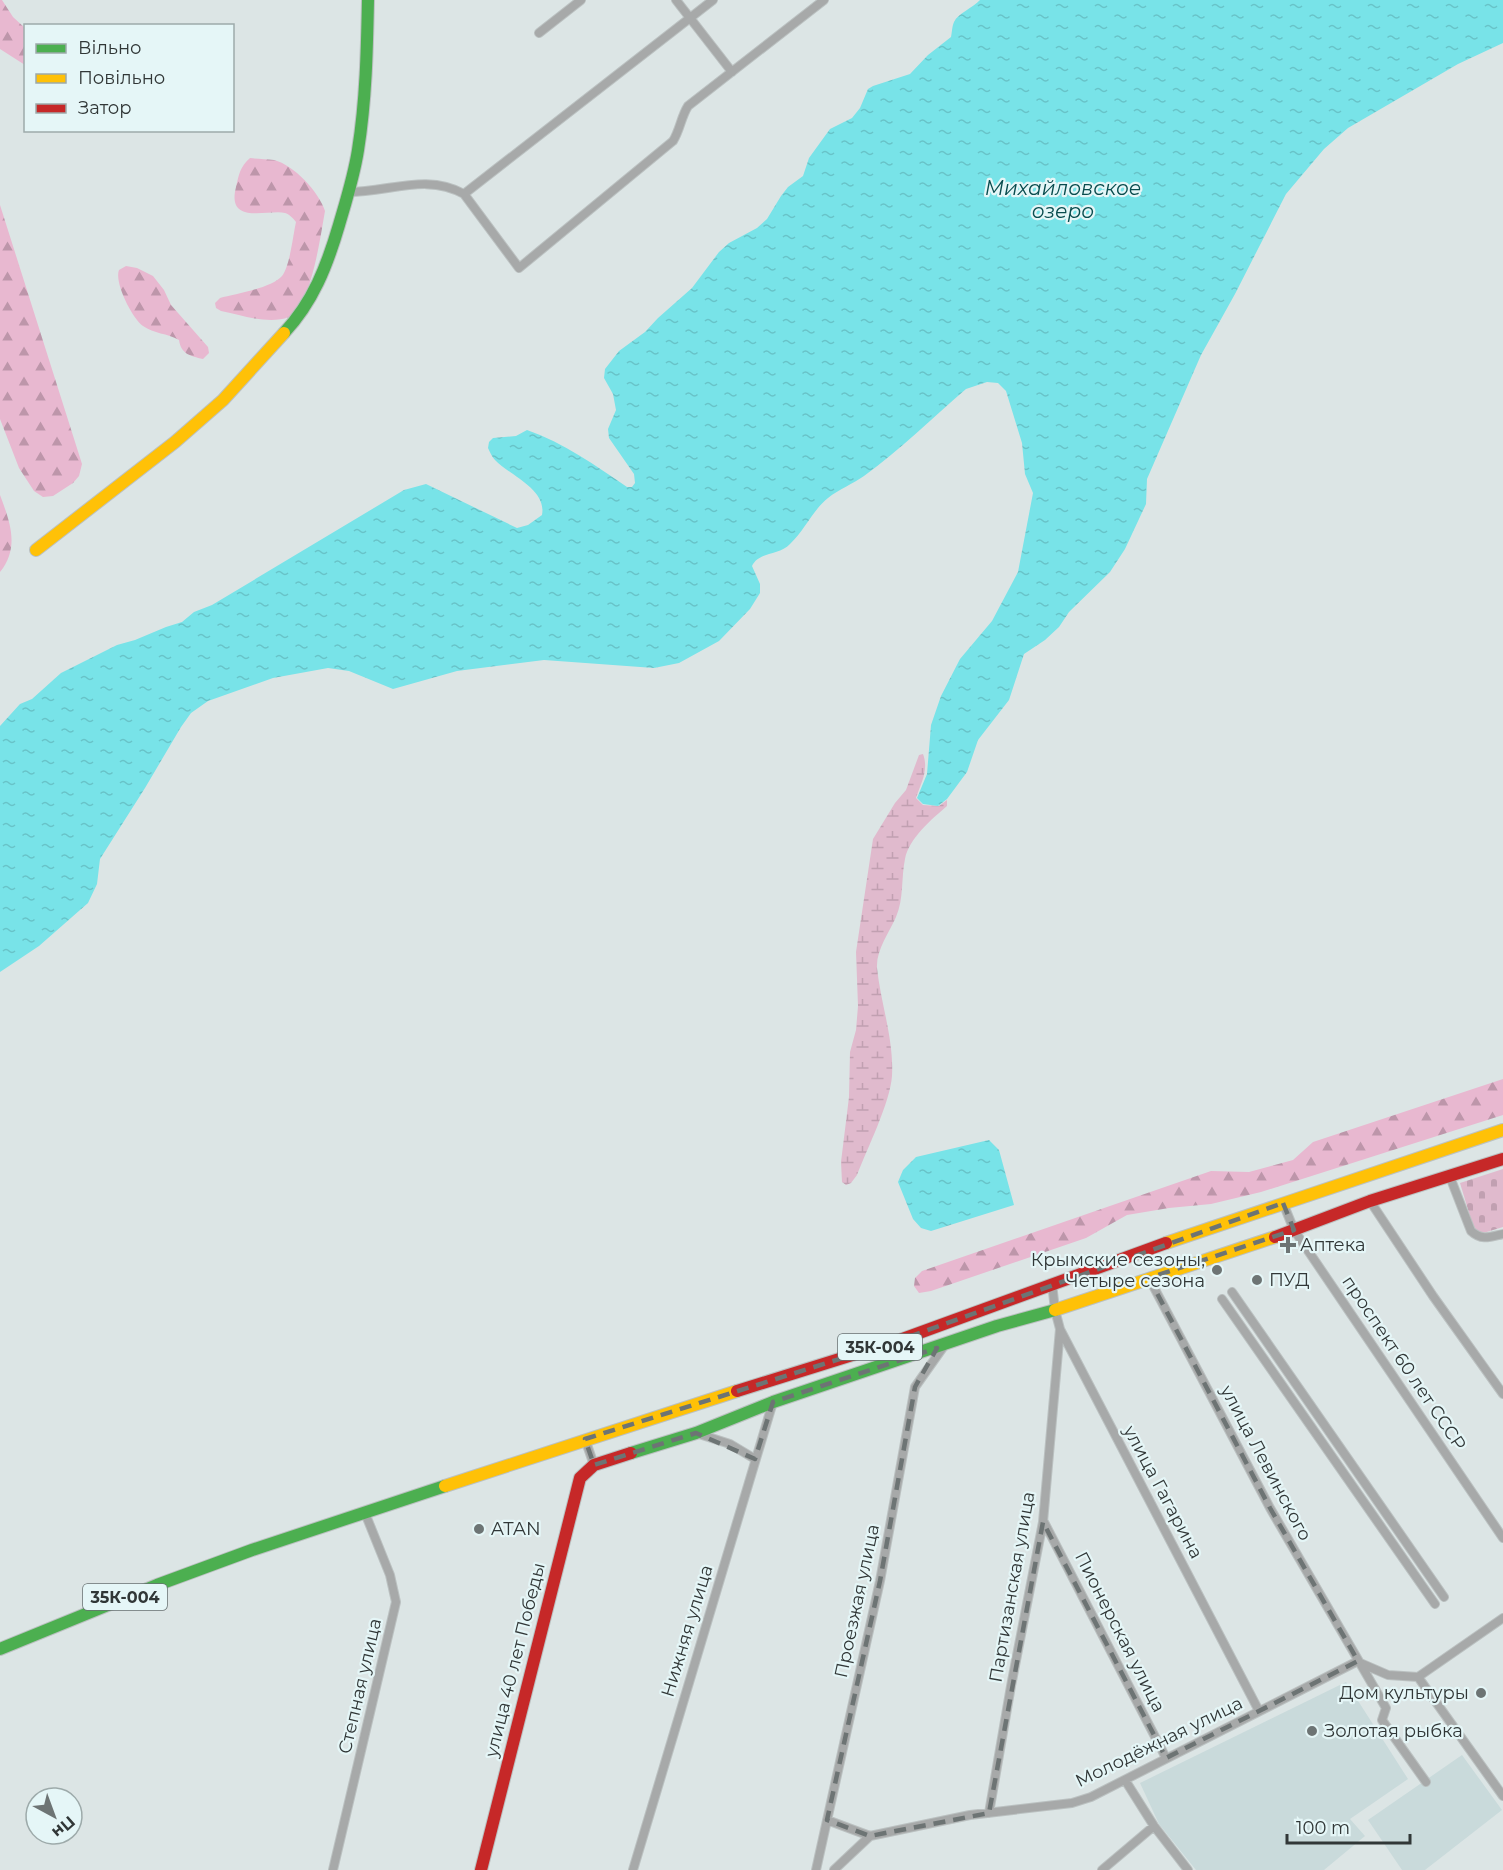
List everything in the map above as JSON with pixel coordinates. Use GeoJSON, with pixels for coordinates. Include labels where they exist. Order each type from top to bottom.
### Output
{"type":"FeatureCollection","features":[{"type":"Feature","properties":{"kind":"street"},"geometry":{"type":"LineString","coordinates":[[36,550],[175,442],[223,400],[296,320],[309,302],[320,283],[349,192],[358,152],[366,85],[368,0]]}},
{"type":"Feature","properties":{"kind":"street"},"geometry":{"type":"LineString","coordinates":[[539,33],[581,0]]}},
{"type":"Feature","properties":{"kind":"street"},"geometry":{"type":"LineString","coordinates":[[676,0],[732,72]]}},
{"type":"Feature","properties":{"kind":"street"},"geometry":{"type":"LineString","coordinates":[[464,194],[713,0]]}},
{"type":"Feature","properties":{"kind":"street"},"geometry":{"type":"LineString","coordinates":[[349,192],[371,192],[400,185],[431,183],[446,186],[464,194],[519,268],[673,141],[683,113],[688,106],[824,0]]}},
{"type":"Feature","properties":{"kind":"street","name":"35К-004"},"geometry":{"type":"LineString","coordinates":[[0,1649],[157,1585],[365,1513],[585,1439],[897,1341],[1052,1283],[1503,1130]]}},
{"type":"Feature","properties":{"kind":"street"},"geometry":{"type":"LineString","coordinates":[[585,1439],[594,1465],[696,1433],[773,1402],[998,1326],[1055,1310],[1294,1230],[1370,1201],[1503,1160]]}},
{"type":"Feature","properties":{"kind":"street"},"geometry":{"type":"LineString","coordinates":[[1450,1177],[1472,1230],[1478,1237],[1503,1234]]}},
{"type":"Feature","properties":{"kind":"street"},"geometry":{"type":"LineString","coordinates":[[1370,1201],[1433,1296],[1503,1394]]}},
{"type":"Feature","properties":{"kind":"street","name":"проспект 60 лет СССР"},"geometry":{"type":"LineString","coordinates":[[1283,1203],[1294,1230],[1503,1538]]}},
{"type":"Feature","properties":{"kind":"street","name":"улица Левинского"},"geometry":{"type":"LineString","coordinates":[[1149,1278],[1270,1508],[1386,1708],[1383,1720],[1426,1782]]}},
{"type":"Feature","properties":{"kind":"street","name":"улица Гагарина"},"geometry":{"type":"LineString","coordinates":[[1052,1283],[1060,1329],[1260,1711]]}},
{"type":"Feature","properties":{"kind":"street"},"geometry":{"type":"LineString","coordinates":[[1232,1292],[1444,1598]]}},
{"type":"Feature","properties":{"kind":"street"},"geometry":{"type":"LineString","coordinates":[[1222,1299],[1435,1604]]}},
{"type":"Feature","properties":{"kind":"street"},"geometry":{"type":"LineString","coordinates":[[1240,1326],[1251,1319]]}},
{"type":"Feature","properties":{"kind":"street","name":"Партизанская улица"},"geometry":{"type":"LineString","coordinates":[[988,1813],[1043,1522],[1060,1329]]}},
{"type":"Feature","properties":{"kind":"street","name":"Проезжая улица"},"geometry":{"type":"LineString","coordinates":[[816,1870],[879,1581],[915,1387],[944,1346]]}},
{"type":"Feature","properties":{"kind":"street"},"geometry":{"type":"LineString","coordinates":[[1295,1405],[1305,1398]]}},
{"type":"Feature","properties":{"kind":"street","name":"Нижняя улица"},"geometry":{"type":"LineString","coordinates":[[633,1870],[773,1402]]}},
{"type":"Feature","properties":{"kind":"street"},"geometry":{"type":"LineString","coordinates":[[696,1433],[730,1444],[756,1458]]}},
{"type":"Feature","properties":{"kind":"street","name":"улица 40 лет Победы"},"geometry":{"type":"LineString","coordinates":[[481,1870],[580,1478],[594,1465]]}},
{"type":"Feature","properties":{"kind":"street","name":"Степная улица"},"geometry":{"type":"LineString","coordinates":[[333,1870],[396,1602],[390,1575],[365,1513]]}},
{"type":"Feature","properties":{"kind":"street","name":"Пионерская улица"},"geometry":{"type":"LineString","coordinates":[[1043,1522],[1166,1758]]}},
{"type":"Feature","properties":{"kind":"street"},"geometry":{"type":"LineString","coordinates":[[1358,1661],[1388,1675],[1418,1677],[1503,1618]]}},
{"type":"Feature","properties":{"kind":"street","name":"Молодёжная улица"},"geometry":{"type":"LineString","coordinates":[[870,1836],[988,1813],[1072,1803],[1091,1797],[1358,1661]]}},
{"type":"Feature","properties":{"kind":"street"},"geometry":{"type":"LineString","coordinates":[[1418,1677],[1503,1796]]}},
{"type":"Feature","properties":{"kind":"street"},"geometry":{"type":"LineString","coordinates":[[1125,1780],[1154,1826],[1188,1870]]}},
{"type":"Feature","properties":{"kind":"street"},"geometry":{"type":"LineString","coordinates":[[826,1820],[870,1836],[834,1870]]}},
{"type":"Feature","properties":{"kind":"street"},"geometry":{"type":"LineString","coordinates":[[1102,1870],[1154,1826]]}},
{"type":"Feature","properties":{"kind":"highlighted area"},"geometry":{"type":"Polygon","coordinates":[[[1283,1203],[1294,1230],[1149,1278],[1270,1508],[1358,1661],[1166,1758],[1043,1522],[989,1813],[870,1836],[827,1820],[880,1581],[915,1387],[937,1348],[773,1402],[755,1459],[696,1433],[594,1465],[585,1439],[897,1341],[1283,1203]]]}},
{"type":"Feature","properties":{"kind":"shaded area","name":"Золотая рыбка"},"geometry":{"type":"Polygon","coordinates":[[[1346,1682],[1408,1779],[1350,1819],[1365,1836],[1324,1870],[1196,1870],[1159,1824],[1140,1783],[1346,1682]]]}},
{"type":"Feature","properties":{"kind":"shaded area"},"geometry":{"type":"Polygon","coordinates":[[[1462,1755],[1502,1810],[1425,1870],[1402,1870],[1368,1820],[1462,1755]]]}},
{"type":"Feature","properties":{"kind":"green space"},"geometry":{"type":"Polygon","coordinates":[[[0,0],[2,0],[13,17],[24,27],[24,64],[0,49],[0,0]]]}},
{"type":"Feature","properties":{"kind":"green space"},"geometry":{"type":"Polygon","coordinates":[[[250,158],[274,160],[290,167],[312,188],[325,211],[314,269],[303,300],[297,311],[281,319],[255,318],[221,311],[216,308],[215,303],[220,298],[262,287],[277,280],[285,271],[289,258],[296,222],[288,214],[251,213],[237,207],[235,199],[238,178],[250,158]]]}},
{"type":"Feature","properties":{"kind":"green space"},"geometry":{"type":"Polygon","coordinates":[[[0,205],[82,464],[79,476],[73,483],[53,496],[43,497],[34,491],[19,468],[0,419],[0,205]]]}},
{"type":"Feature","properties":{"kind":"green space"},"geometry":{"type":"Polygon","coordinates":[[[126,266],[137,268],[153,276],[164,290],[171,305],[208,347],[209,353],[203,359],[187,354],[179,340],[147,329],[134,316],[119,283],[119,270],[126,266]]]}},
{"type":"Feature","properties":{"kind":"green space"},"geometry":{"type":"Polygon","coordinates":[[[0,495],[10,525],[11,544],[10,553],[0,572],[0,495]]]}},
{"type":"Feature","properties":{"kind":"green space"},"geometry":{"type":"Polygon","coordinates":[[[923,754],[925,771],[916,798],[923,805],[939,806],[947,800],[947,806],[922,830],[907,851],[899,910],[877,961],[891,1049],[892,1076],[883,1112],[857,1175],[851,1183],[846,1185],[842,1182],[841,1162],[849,1097],[850,1052],[856,1030],[858,1006],[856,952],[873,839],[895,803],[906,790],[919,755],[923,754]]]}},
{"type":"Feature","properties":{"kind":"green space"},"geometry":{"type":"Polygon","coordinates":[[[1503,1079],[1503,1115],[1261,1192],[1211,1204],[1127,1215],[1086,1238],[931,1291],[919,1293],[914,1286],[915,1278],[922,1271],[1211,1171],[1249,1172],[1293,1160],[1313,1142],[1503,1079]]]}},
{"type":"Feature","properties":{"kind":"green space"},"geometry":{"type":"Polygon","coordinates":[[[1503,1169],[1503,1227],[1480,1234],[1473,1226],[1460,1183],[1503,1169]]]}},
{"type":"Feature","properties":{"kind":"water","name":"Михайловское озеро"},"geometry":{"type":"Polygon","coordinates":[[[980,0],[1503,0],[1503,43],[1458,64],[1348,128],[1324,149],[1286,194],[1201,355],[1147,479],[1146,504],[1125,549],[1110,572],[1069,612],[1059,627],[1024,654],[1009,700],[978,740],[967,772],[947,799],[938,806],[923,804],[917,798],[927,774],[931,725],[941,696],[960,659],[992,621],[1018,572],[1033,493],[1025,474],[1022,443],[1006,391],[998,383],[987,382],[966,389],[877,466],[828,498],[785,548],[755,561],[752,566],[760,584],[760,593],[750,609],[719,641],[679,663],[654,668],[544,660],[457,671],[393,689],[349,671],[328,668],[273,678],[208,701],[191,713],[181,727],[100,859],[97,884],[88,903],[39,946],[0,972],[0,726],[20,704],[32,699],[61,673],[117,645],[182,622],[194,612],[212,605],[404,490],[426,484],[517,528],[528,525],[542,515],[539,498],[526,483],[494,459],[488,448],[493,438],[516,436],[527,430],[566,448],[627,487],[632,487],[635,483],[634,474],[609,438],[608,429],[616,410],[613,394],[604,378],[605,369],[619,351],[645,332],[692,288],[719,252],[767,219],[788,187],[803,176],[809,158],[830,129],[852,118],[860,108],[868,89],[910,74],[928,55],[951,37],[956,19],[980,0]]]}},
{"type":"Feature","properties":{"kind":"water"},"geometry":{"type":"Polygon","coordinates":[[[989,1140],[999,1150],[1014,1205],[931,1231],[921,1228],[913,1219],[898,1182],[903,1170],[916,1157],[989,1140]]]}},
{"type":"Feature","properties":{"kind":"traffic: fast"},"geometry":{"type":"LineString","coordinates":[[284,333],[303,309],[318,283],[334,240],[352,179],[363,112],[368,0]]}},
{"type":"Feature","properties":{"kind":"traffic: fast"},"geometry":{"type":"LineString","coordinates":[[631,1453],[696,1433],[773,1402],[997,1326],[1055,1310]]}},
{"type":"Feature","properties":{"kind":"traffic: fast"},"geometry":{"type":"LineString","coordinates":[[0,1649],[157,1585],[252,1550],[445,1486]]}},
{"type":"Feature","properties":{"kind":"traffic: slow"},"geometry":{"type":"LineString","coordinates":[[36,550],[175,442],[223,400],[284,333]]}},
{"type":"Feature","properties":{"kind":"traffic: slow"},"geometry":{"type":"LineString","coordinates":[[1166,1243],[1503,1130]]}},
{"type":"Feature","properties":{"kind":"traffic: slow"},"geometry":{"type":"LineString","coordinates":[[1055,1310],[1275,1237]]}},
{"type":"Feature","properties":{"kind":"traffic: slow"},"geometry":{"type":"LineString","coordinates":[[445,1486],[737,1391]]}},
{"type":"Feature","properties":{"kind":"traffic: jam"},"geometry":{"type":"LineString","coordinates":[[1275,1237],[1370,1201],[1503,1159]]}},
{"type":"Feature","properties":{"kind":"traffic: jam"},"geometry":{"type":"LineString","coordinates":[[737,1391],[897,1341],[1166,1243]]}},
{"type":"Feature","properties":{"kind":"traffic: jam"},"geometry":{"type":"LineString","coordinates":[[481,1870],[580,1478],[594,1465],[631,1453]]}},
{"type":"Feature","properties":{"kind":"place","name":"Аптека"},"geometry":{"type":"Point","coordinates":[1288,1245]}},
{"type":"Feature","properties":{"kind":"place","name":"Крымские сезоны, Четыре сезона"},"geometry":{"type":"Point","coordinates":[1217,1270]}},
{"type":"Feature","properties":{"kind":"place","name":"ПУД"},"geometry":{"type":"Point","coordinates":[1257,1280]}},
{"type":"Feature","properties":{"kind":"place","name":"ATAN"},"geometry":{"type":"Point","coordinates":[479,1529]}},
{"type":"Feature","properties":{"kind":"place","name":"Дом культуры"},"geometry":{"type":"Point","coordinates":[1481,1693]}},
{"type":"Feature","properties":{"kind":"place","name":"Золотая рыбка"},"geometry":{"type":"Point","coordinates":[1312,1731]}}]}
